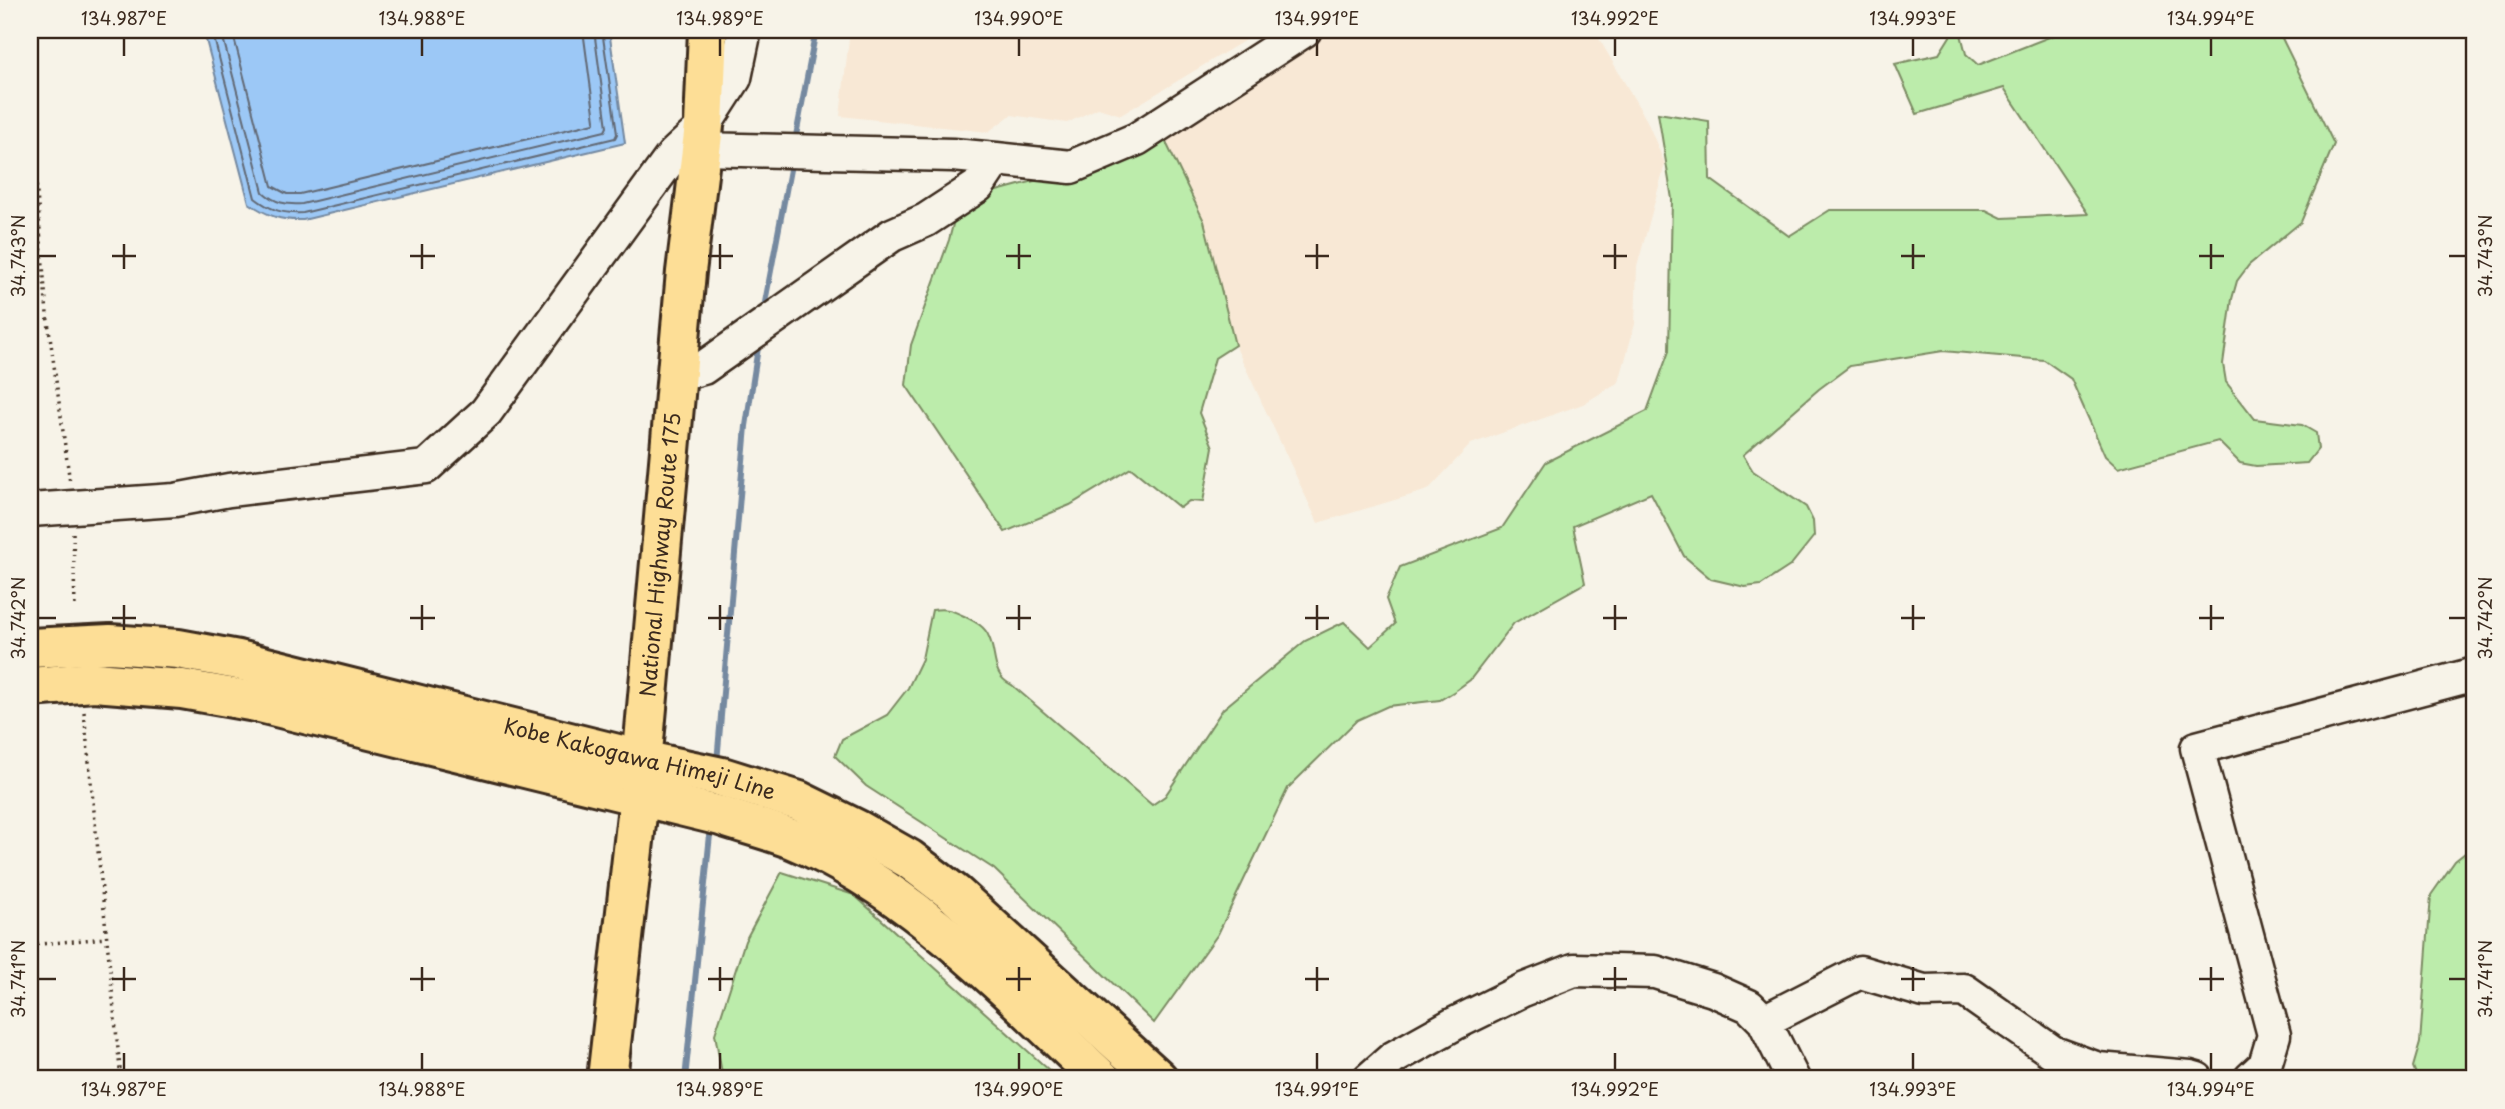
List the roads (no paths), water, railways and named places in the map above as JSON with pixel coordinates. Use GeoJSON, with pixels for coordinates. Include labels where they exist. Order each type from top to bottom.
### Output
{"type":"FeatureCollection","features":[{"type":"Feature","properties":{"kind":"main road","name":"National Highway Route 175"},"geometry":{"type":"LineString","coordinates":[[607,1079],[639,797],[677,375],[703,137],[708,30]]}},
{"type":"Feature","properties":{"kind":"main road","name":"Kobe Kakogawa Himeji Line"},"geometry":{"type":"LineString","coordinates":[[30,648],[110,644],[190,651],[238,660],[642,760],[722,777],[799,802],[859,830],[909,859],[955,894],[1002,934],[1157,1079]]}},
{"type":"Feature","properties":{"kind":"main road","name":"Kobe Kakogawa Himeji Line"},"geometry":{"type":"LineString","coordinates":[[30,687],[94,682],[182,689],[256,702],[721,816],[792,839],[850,869],[955,943],[1101,1079]]}},
{"type":"Feature","properties":{"kind":"street"},"geometry":{"type":"LineString","coordinates":[[30,510],[175,500],[229,490],[426,467],[486,412],[673,155],[703,137],[735,78],[745,30]]}},
{"type":"Feature","properties":{"kind":"street"},"geometry":{"type":"LineString","coordinates":[[703,137],[953,155],[1071,167],[1137,139],[1305,30]]}},
{"type":"Feature","properties":{"kind":"street"},"geometry":{"type":"LineString","coordinates":[[677,375],[703,368],[892,235],[926,220],[978,186],[996,159]]}},
{"type":"Feature","properties":{"kind":"street"},"geometry":{"type":"LineString","coordinates":[[2250,1079],[2265,1065],[2274,1035],[2197,748],[2475,674]]}},
{"type":"Feature","properties":{"kind":"street"},"geometry":{"type":"LineString","coordinates":[[1369,1079],[1393,1058],[1454,1024],[1523,990],[1574,970],[1656,972],[1713,990],[1749,1006],[1764,1021],[1793,1079]]}},
{"type":"Feature","properties":{"kind":"street"},"geometry":{"type":"LineString","coordinates":[[1764,1021],[1860,972],[1924,991],[1964,990],[2054,1053],[2098,1069],[2197,1079]]}},
{"type":"Feature","properties":{"kind":"water"},"geometry":{"type":"Polygon","coordinates":[[[205,30],[609,30],[625,143],[303,220],[288,220],[249,203],[205,30]]]}},
{"type":"Feature","properties":{"kind":"waterway"},"geometry":{"type":"LineString","coordinates":[[795,141],[816,30]]}},
{"type":"Feature","properties":{"kind":"waterway"},"geometry":{"type":"LineString","coordinates":[[763,313],[792,159]]}},
{"type":"Feature","properties":{"kind":"waterway"},"geometry":{"type":"LineString","coordinates":[[717,762],[746,426],[759,341]]}},
{"type":"Feature","properties":{"kind":"waterway"},"geometry":{"type":"LineString","coordinates":[[685,1079],[711,825]]}}]}
